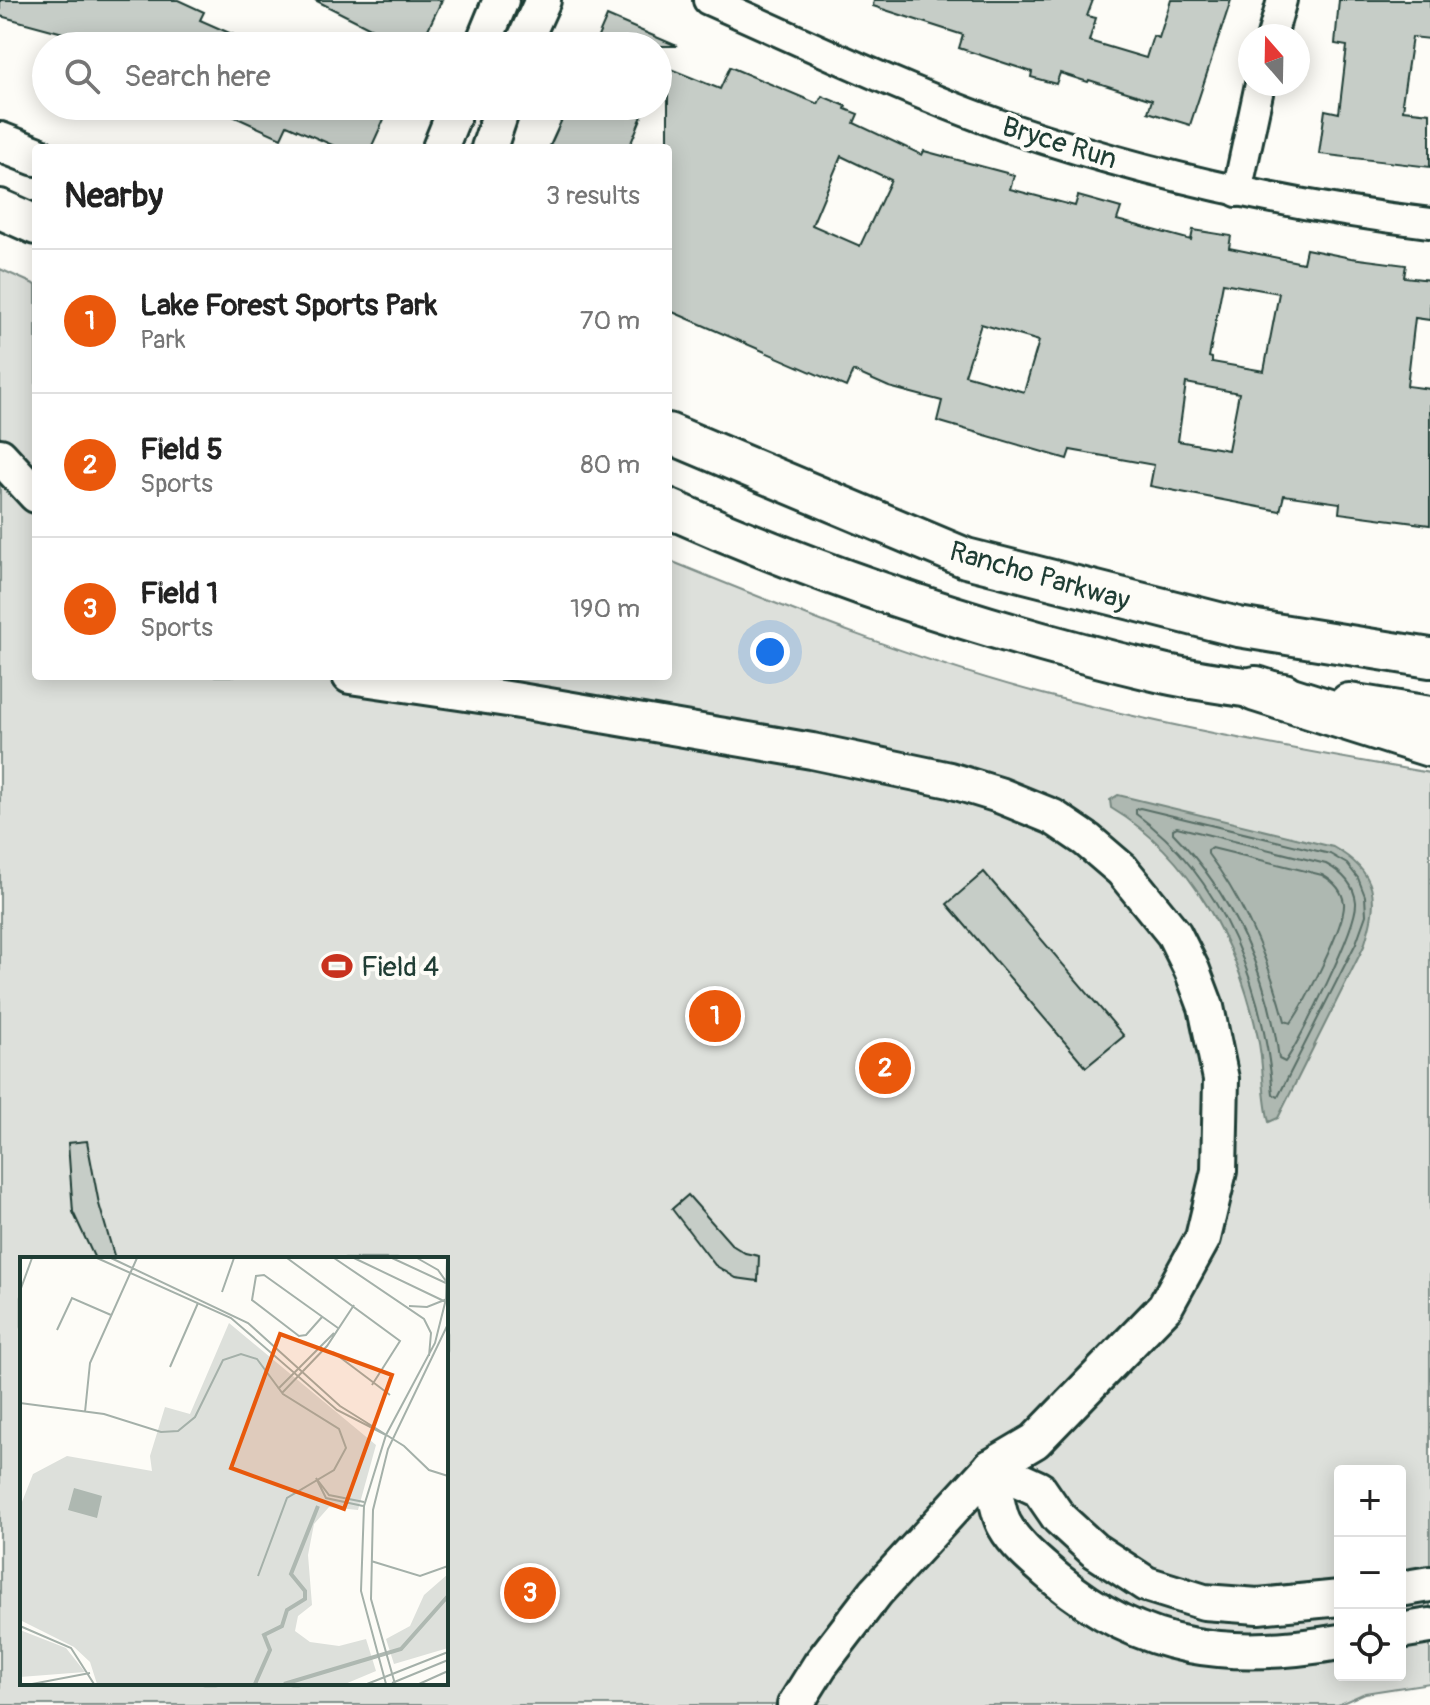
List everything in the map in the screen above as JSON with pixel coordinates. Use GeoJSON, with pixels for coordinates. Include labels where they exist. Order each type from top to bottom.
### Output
{"type":"FeatureCollection","features":[{"type":"Feature","properties":{"kind":"main road"},"geometry":{"type":"LineString","coordinates":[[0,142],[32,154]]}},
{"type":"Feature","properties":{"kind":"main road"},"geometry":{"type":"LineString","coordinates":[[0,209],[32,223]]}},
{"type":"Feature","properties":{"kind":"main road","name":"Rancho Parkway"},"geometry":{"type":"LineString","coordinates":[[672,435],[966,558],[1238,627],[1430,658]]}},
{"type":"Feature","properties":{"kind":"main road"},"geometry":{"type":"LineString","coordinates":[[672,510],[723,533],[950,616],[1160,673],[1430,716]]}},
{"type":"Feature","properties":{"kind":"main road"},"geometry":{"type":"LineString","coordinates":[[1256,689],[1430,744]]}},
{"type":"Feature","properties":{"kind":"street"},"geometry":{"type":"LineString","coordinates":[[488,32],[501,0]]}},
{"type":"Feature","properties":{"kind":"street"},"geometry":{"type":"LineString","coordinates":[[528,32],[543,0]]}},
{"type":"Feature","properties":{"kind":"street","name":"Bryce Run"},"geometry":{"type":"LineString","coordinates":[[708,0],[885,78],[1011,128],[1158,173],[1237,192],[1345,212],[1430,223]]}},
{"type":"Feature","properties":{"kind":"street"},"geometry":{"type":"LineString","coordinates":[[1275,24],[1282,0]]}},
{"type":"Feature","properties":{"kind":"street"},"geometry":{"type":"LineString","coordinates":[[1237,192],[1257,96]]}},
{"type":"Feature","properties":{"kind":"street"},"geometry":{"type":"LineString","coordinates":[[442,144],[451,120]]}},
{"type":"Feature","properties":{"kind":"street"},"geometry":{"type":"LineString","coordinates":[[490,144],[498,120]]}},
{"type":"Feature","properties":{"kind":"street"},"geometry":{"type":"LineString","coordinates":[[0,456],[32,491]]}},
{"type":"Feature","properties":{"kind":"street"},"geometry":{"type":"LineString","coordinates":[[377,680],[812,751],[950,780],[999,795],[1053,817],[1087,840],[1122,870],[1174,934],[1192,970],[1206,1007],[1221,1079],[1219,1171],[1203,1238],[1165,1307],[1035,1441],[991,1467],[876,1592],[820,1665],[795,1705]]}},
{"type":"Feature","properties":{"kind":"street"},"geometry":{"type":"LineString","coordinates":[[991,1467],[1039,1489],[1059,1518],[1094,1550],[1146,1584],[1204,1602],[1258,1606],[1334,1599]]}},
{"type":"Feature","properties":{"kind":"street"},"geometry":{"type":"LineString","coordinates":[[991,1467],[1004,1525],[1036,1562],[1076,1596],[1136,1630],[1188,1647],[1244,1651],[1334,1643]]}},
{"type":"Feature","properties":{"kind":"street"},"geometry":{"type":"LineString","coordinates":[[1406,1588],[1430,1584]]}},
{"type":"Feature","properties":{"kind":"street"},"geometry":{"type":"LineString","coordinates":[[1406,1630],[1430,1626]]}},
{"type":"Feature","properties":{"kind":"shaded area"},"geometry":{"type":"Polygon","coordinates":[[[0,269],[32,283],[32,680],[672,680],[672,562],[857,634],[953,668],[1050,696],[1192,729],[1430,773],[1430,1683],[1365,1693],[1338,1705],[0,1705],[0,269]]]}},
{"type":"Feature","properties":{"kind":"water"},"geometry":{"type":"Polygon","coordinates":[[[1118,795],[1333,847],[1348,857],[1367,877],[1373,901],[1364,946],[1278,1118],[1269,1122],[1258,1038],[1250,1004],[1224,938],[1208,907],[1165,851],[1140,828],[1111,808],[1110,800],[1118,795]]]}},
{"type":"Feature","properties":{"kind":"building"},"geometry":{"type":"Polygon","coordinates":[[[0,0],[178,0],[204,12],[200,20],[227,32],[59,32],[0,16],[0,0]]]}},
{"type":"Feature","properties":{"kind":"building"},"geometry":{"type":"Polygon","coordinates":[[[315,0],[442,0],[427,32],[378,32],[315,0]]]}},
{"type":"Feature","properties":{"kind":"building"},"geometry":{"type":"Polygon","coordinates":[[[874,0],[1093,0],[1087,16],[1096,18],[1089,41],[1146,58],[1153,36],[1159,38],[1171,0],[1231,0],[1190,125],[1148,112],[1152,100],[1089,80],[1060,73],[1056,84],[1031,77],[1032,72],[959,48],[963,35],[873,6],[874,0]]]}},
{"type":"Feature","properties":{"kind":"building"},"geometry":{"type":"Polygon","coordinates":[[[1339,0],[1430,0],[1430,39],[1412,37],[1402,103],[1403,110],[1430,113],[1430,167],[1319,154],[1325,110],[1339,113],[1347,46],[1335,44],[1339,0]]]}},
{"type":"Feature","properties":{"kind":"building"},"geometry":{"type":"Polygon","coordinates":[[[607,16],[644,32],[600,32],[607,16]]]}},
{"type":"Feature","properties":{"kind":"building"},"geometry":{"type":"Polygon","coordinates":[[[730,67],[818,104],[822,96],[858,114],[854,123],[922,155],[924,151],[1014,175],[1010,189],[1075,206],[1078,196],[1121,208],[1117,220],[1191,240],[1193,230],[1231,236],[1229,248],[1303,263],[1306,249],[1406,265],[1404,277],[1430,280],[1430,320],[1415,318],[1407,386],[1430,389],[1430,525],[1339,513],[1340,503],[1284,495],[1280,511],[1150,486],[1154,465],[1070,450],[1067,459],[937,421],[942,401],[889,387],[853,371],[846,387],[672,312],[672,144],[668,144],[668,120],[672,120],[672,70],[720,89],[730,67]],[[841,156],[812,225],[860,246],[891,180],[841,156]],[[1223,283],[1209,357],[1212,362],[1264,371],[1279,293],[1223,283]],[[981,324],[965,375],[1024,392],[1039,341],[981,324]],[[1186,383],[1178,441],[1228,450],[1239,393],[1186,383]]]}},
{"type":"Feature","properties":{"kind":"building"},"geometry":{"type":"Polygon","coordinates":[[[242,120],[384,120],[373,144],[330,144],[287,125],[281,138],[242,120]]]}},
{"type":"Feature","properties":{"kind":"building"},"geometry":{"type":"Polygon","coordinates":[[[562,120],[640,120],[631,144],[551,144],[562,120]]]}},
{"type":"Feature","properties":{"kind":"building"},"geometry":{"type":"Polygon","coordinates":[[[984,872],[1124,1036],[1086,1067],[947,904],[984,872]]]}},
{"type":"Feature","properties":{"kind":"building"},"geometry":{"type":"Polygon","coordinates":[[[87,1141],[99,1204],[114,1257],[94,1257],[73,1212],[68,1143],[87,1141]]]}},
{"type":"Feature","properties":{"kind":"building"},"geometry":{"type":"Polygon","coordinates":[[[688,1195],[732,1245],[745,1253],[759,1256],[758,1281],[736,1278],[715,1265],[672,1209],[688,1195]]]}},
{"type":"Feature","properties":{"kind":"place","name":"Field 4"},"geometry":{"type":"Point","coordinates":[337,966]}},
{"type":"Feature","properties":{"kind":"place","name":"Lake Forest Sports Park"},"geometry":{"type":"Point","coordinates":[715,1016]}},
{"type":"Feature","properties":{"kind":"place","name":"Field 5"},"geometry":{"type":"Point","coordinates":[885,1068]}},
{"type":"Feature","properties":{"kind":"place","name":"Field 1"},"geometry":{"type":"Point","coordinates":[530,1593]}}]}
